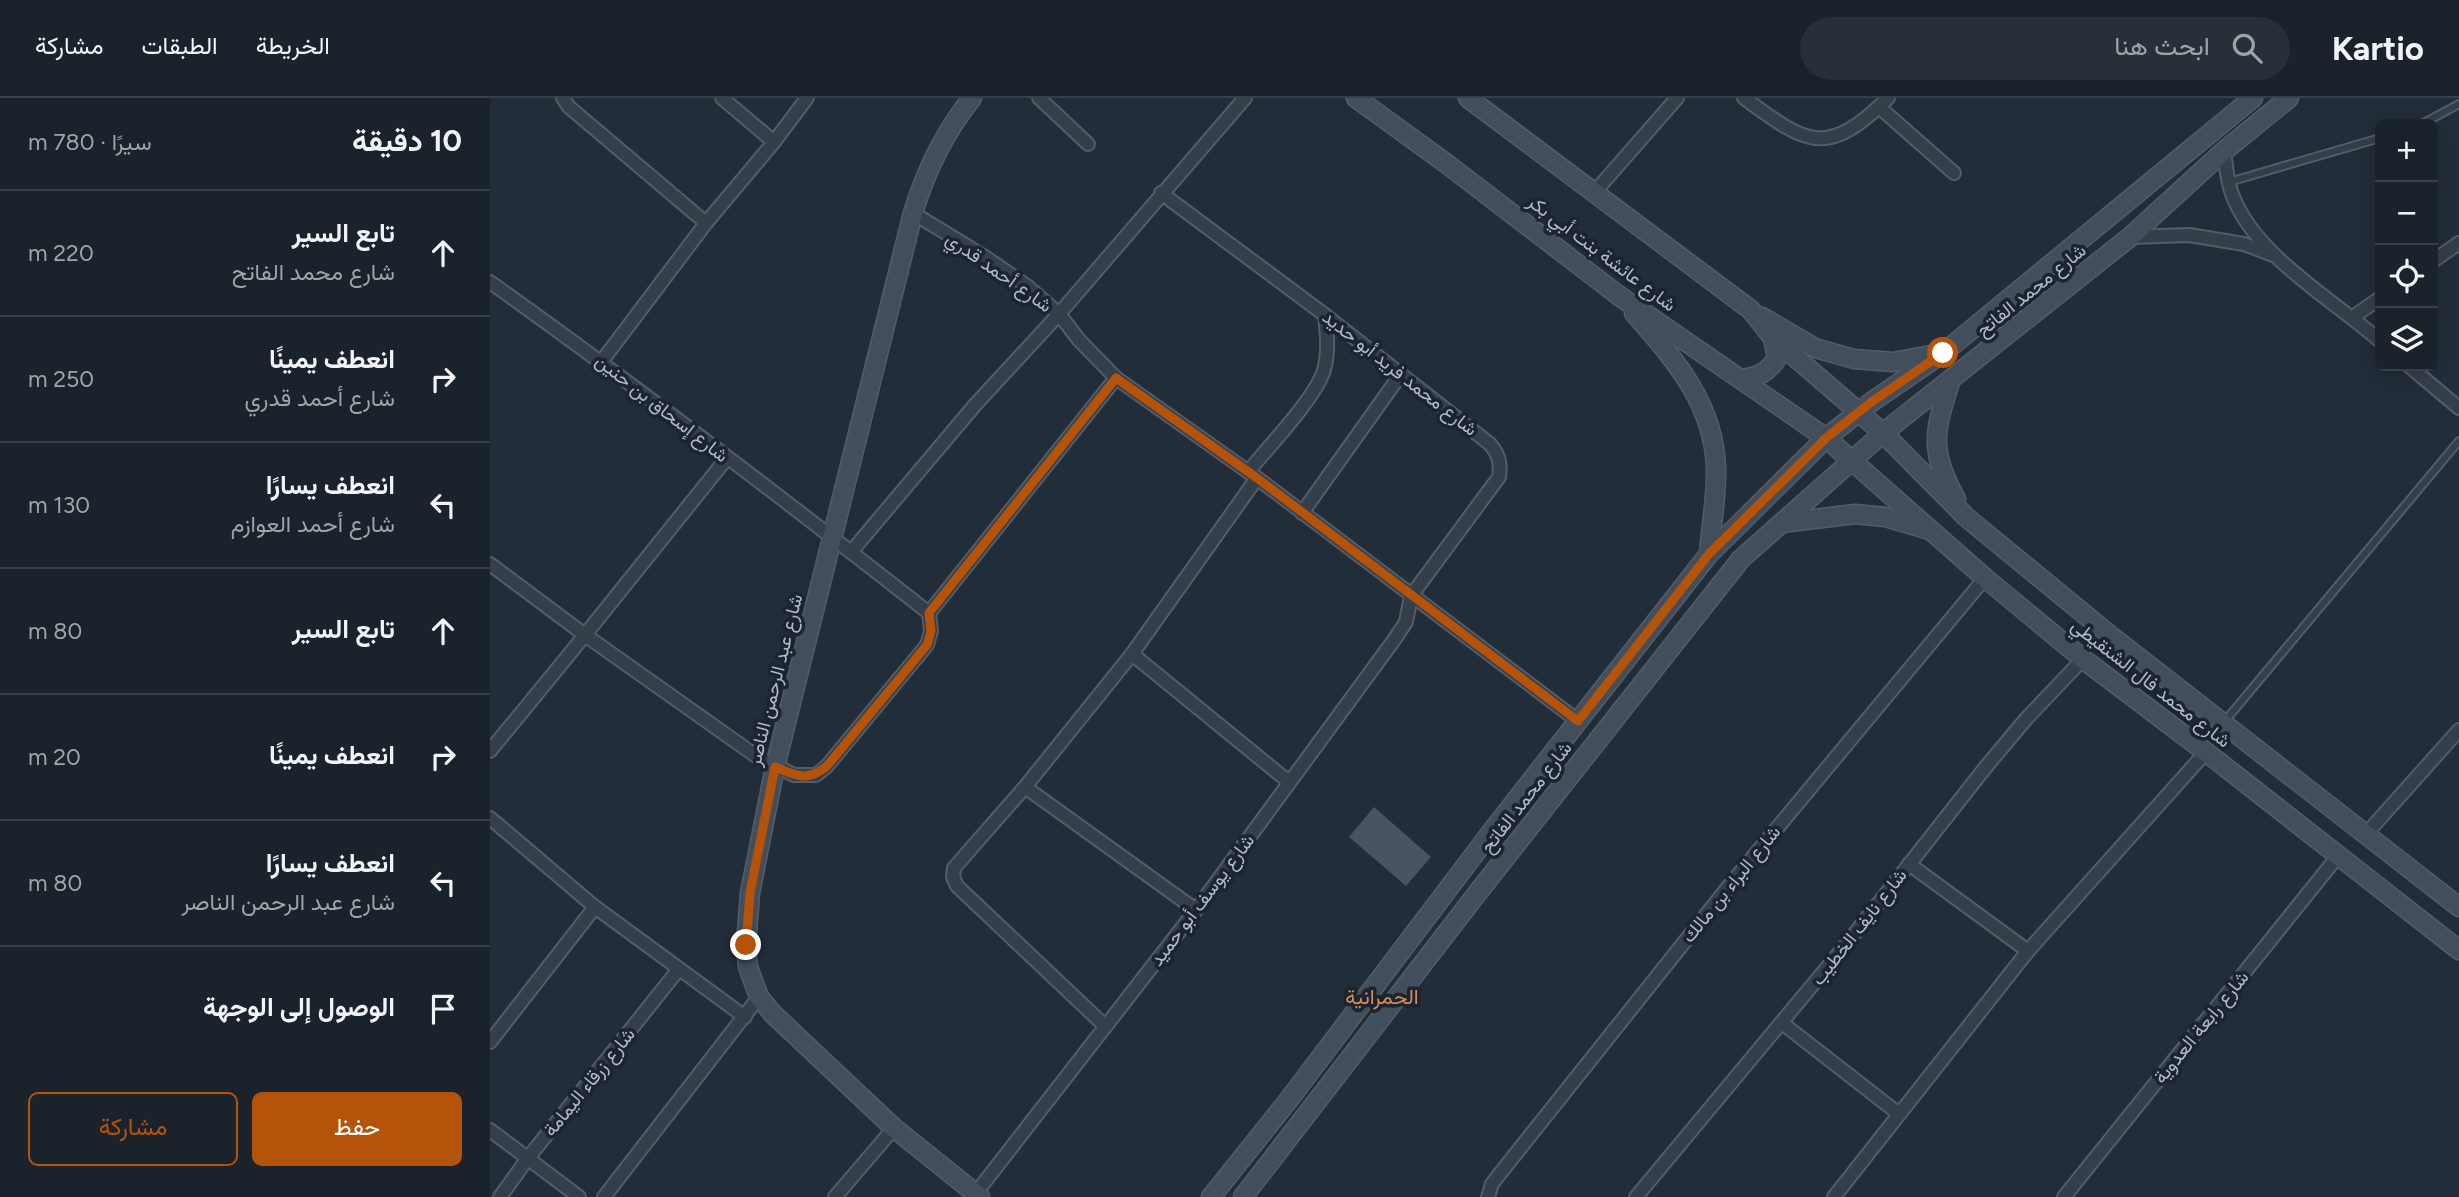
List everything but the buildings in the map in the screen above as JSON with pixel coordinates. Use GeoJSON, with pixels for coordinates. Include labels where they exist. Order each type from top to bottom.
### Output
{"type":"FeatureCollection","features":[{"type":"Feature","properties":{"kind":"main road","name":"شارع عبد الرحمن الناصر"},"geometry":{"type":"LineString","coordinates":[[972,98],[937,149],[913,213],[775,767],[747,918],[746,945],[748,967],[759,996],[773,1014],[894,1128],[978,1195]]}},
{"type":"Feature","properties":{"kind":"main road","name":"شارع عائشة بنت أبي بكر"},"geometry":{"type":"LineString","coordinates":[[1356,98],[1618,295],[1826,438]]}},
{"type":"Feature","properties":{"kind":"main road","name":"شارع محمد الفاتح"},"geometry":{"type":"LineString","coordinates":[[1211,1197],[1709,554],[1826,438],[1858,412],[1943,353],[2253,98]]}},
{"type":"Feature","properties":{"kind":"main road","name":"شارع محمد الفاتح"},"geometry":{"type":"LineString","coordinates":[[1243,1197],[1470,902],[1741,559],[1883,433],[2130,237],[2224,151],[2289,98]]}},
{"type":"Feature","properties":{"kind":"main road"},"geometry":{"type":"LineString","coordinates":[[1469,99],[1751,310],[1815,348],[1854,359],[1893,362],[1943,353]]}},
{"type":"Feature","properties":{"kind":"main road"},"geometry":{"type":"LineString","coordinates":[[1618,295],[1680,367],[1703,408],[1712,436],[1716,468],[1709,554]]}},
{"type":"Feature","properties":{"kind":"main road"},"geometry":{"type":"LineString","coordinates":[[1751,310],[1773,338],[1858,412]]}},
{"type":"Feature","properties":{"kind":"main road"},"geometry":{"type":"LineString","coordinates":[[1741,379],[1770,368],[1777,358],[1773,338]]}},
{"type":"Feature","properties":{"kind":"main road"},"geometry":{"type":"LineString","coordinates":[[1950,382],[1940,415],[1936,444],[1942,474],[1966,517]]}},
{"type":"Feature","properties":{"kind":"main road","name":"شارع محمد فال الشنقيطي"},"geometry":{"type":"LineString","coordinates":[[1858,412],[1883,433],[1966,517],[2111,636],[2459,907]]}},
{"type":"Feature","properties":{"kind":"main road","name":"شارع محمد فال الشنقيطي"},"geometry":{"type":"LineString","coordinates":[[1826,438],[1985,578],[2084,659],[2459,950]]}},
{"type":"Feature","properties":{"kind":"main road"},"geometry":{"type":"LineString","coordinates":[[1782,523],[1855,514],[1885,517],[1931,530]]}},
{"type":"Feature","properties":{"kind":"street"},"geometry":{"type":"LineString","coordinates":[[563,98],[569,107],[625,156],[706,223]]}},
{"type":"Feature","properties":{"kind":"street"},"geometry":{"type":"LineString","coordinates":[[722,98],[774,142]]}},
{"type":"Feature","properties":{"kind":"street"},"geometry":{"type":"LineString","coordinates":[[602,361],[706,223],[807,98]]}},
{"type":"Feature","properties":{"kind":"street"},"geometry":{"type":"LineString","coordinates":[[1039,98],[1088,144]]}},
{"type":"Feature","properties":{"kind":"street"},"geometry":{"type":"LineString","coordinates":[[851,552],[975,405],[1059,314],[1245,98]]}},
{"type":"Feature","properties":{"kind":"street"},"geometry":{"type":"LineString","coordinates":[[1593,194],[1677,98]]}},
{"type":"Feature","properties":{"kind":"street"},"geometry":{"type":"LineString","coordinates":[[1744,98],[1800,136],[1817,139],[1849,130],[1885,100],[1954,173]]}},
{"type":"Feature","properties":{"kind":"street"},"geometry":{"type":"LineString","coordinates":[[2224,151],[2231,193],[2247,224],[2273,255],[2375,337]]}},
{"type":"Feature","properties":{"kind":"street","name":"شارع محمد فريد أبو حديد"},"geometry":{"type":"LineString","coordinates":[[1161,194],[1325,315],[1498,453],[1499,477],[1410,596]]}},
{"type":"Feature","properties":{"kind":"street","name":"شارع أحمد قدري"},"geometry":{"type":"LineString","coordinates":[[913,213],[1027,286],[1059,314],[1079,340],[1116,378],[1252,475],[1578,721]]}},
{"type":"Feature","properties":{"kind":"street"},"geometry":{"type":"LineString","coordinates":[[2130,237],[2189,235],[2244,244],[2273,255]]}},
{"type":"Feature","properties":{"kind":"street"},"geometry":{"type":"LineString","coordinates":[[2438,258],[2459,243]]}},
{"type":"Feature","properties":{"kind":"street","name":"شارع إسحاق بن حنين"},"geometry":{"type":"LineString","coordinates":[[490,282],[602,361],[929,613]]}},
{"type":"Feature","properties":{"kind":"street"},"geometry":{"type":"LineString","coordinates":[[2353,317],[2375,302]]}},
{"type":"Feature","properties":{"kind":"street"},"geometry":{"type":"LineString","coordinates":[[1105,1026],[957,886],[953,877],[954,867],[1025,787],[1132,654],[1252,475],[1316,389],[1324,370],[1327,351],[1325,315]]}},
{"type":"Feature","properties":{"kind":"street"},"geometry":{"type":"LineString","coordinates":[[2415,371],[2459,408]]}},
{"type":"Feature","properties":{"kind":"street"},"geometry":{"type":"LineString","coordinates":[[1302,513],[1401,374]]}},
{"type":"Feature","properties":{"kind":"street"},"geometry":{"type":"LineString","coordinates":[[490,564],[756,756],[794,775],[816,775],[827,766],[927,645],[931,631],[929,613],[1116,378]]}},
{"type":"Feature","properties":{"kind":"street"},"geometry":{"type":"LineString","coordinates":[[490,751],[727,458]]}},
{"type":"Feature","properties":{"kind":"street","name":"شارع البراء بن مالك"},"geometry":{"type":"LineString","coordinates":[[1488,1197],[1498,1176],[1724,892],[1985,578]]}},
{"type":"Feature","properties":{"kind":"street","name":"شارع يوسف أبو حميد"},"geometry":{"type":"LineString","coordinates":[[978,1195],[1196,910],[1394,640],[1406,622],[1410,596]]}},
{"type":"Feature","properties":{"kind":"street"},"geometry":{"type":"LineString","coordinates":[[1132,654],[1289,782]]}},
{"type":"Feature","properties":{"kind":"street","name":"شارع نايف الخطيب"},"geometry":{"type":"LineString","coordinates":[[1636,1197],[1782,1023],[1994,758],[2084,659]]}},
{"type":"Feature","properties":{"kind":"street"},"geometry":{"type":"LineString","coordinates":[[2367,833],[2459,730]]}},
{"type":"Feature","properties":{"kind":"street"},"geometry":{"type":"LineString","coordinates":[[1834,1197],[2028,951],[2206,752]]}},
{"type":"Feature","properties":{"kind":"street"},"geometry":{"type":"LineString","coordinates":[[1025,787],[1196,910]]}},
{"type":"Feature","properties":{"kind":"street"},"geometry":{"type":"LineString","coordinates":[[490,818],[595,907],[745,1017]]}},
{"type":"Feature","properties":{"kind":"street","name":"شارع رابعة العدوية"},"geometry":{"type":"LineString","coordinates":[[2064,1197],[2338,856]]}},
{"type":"Feature","properties":{"kind":"street"},"geometry":{"type":"LineString","coordinates":[[1909,864],[2028,951]]}},
{"type":"Feature","properties":{"kind":"street"},"geometry":{"type":"LineString","coordinates":[[490,1042],[595,907]]}},
{"type":"Feature","properties":{"kind":"street","name":"شارع زرقاء اليمامة"},"geometry":{"type":"LineString","coordinates":[[500,1197],[679,969]]}},
{"type":"Feature","properties":{"kind":"street"},"geometry":{"type":"LineString","coordinates":[[604,1197],[759,996]]}},
{"type":"Feature","properties":{"kind":"street"},"geometry":{"type":"LineString","coordinates":[[1782,1023],[1899,1114]]}},
{"type":"Feature","properties":{"kind":"street"},"geometry":{"type":"LineString","coordinates":[[835,1197],[894,1128]]}},
{"type":"Feature","properties":{"kind":"street"},"geometry":{"type":"LineString","coordinates":[[490,1130],[579,1197]]}},
{"type":"Feature","properties":{"kind":"lane"},"geometry":{"type":"LineString","coordinates":[[2431,119],[2459,104]]}},
{"type":"Feature","properties":{"kind":"lane"},"geometry":{"type":"LineString","coordinates":[[2229,182],[2375,139]]}},
{"type":"Feature","properties":{"kind":"lane"},"geometry":{"type":"LineString","coordinates":[[2223,722],[2459,441]]}},
{"type":"Feature","properties":{"kind":"district","name":"الحمرانية"},"geometry":{"type":"Point","coordinates":[1382,996]}},
{"type":"Feature","properties":{"kind":"route"},"geometry":{"type":"LineString","coordinates":[[746,945],[750,893],[775,767],[794,775],[805,776],[816,775],[827,766],[927,645],[932,623],[929,613],[1116,378],[1257,478],[1578,721],[1709,554],[1826,438],[1870,403],[1943,353]]}}]}
